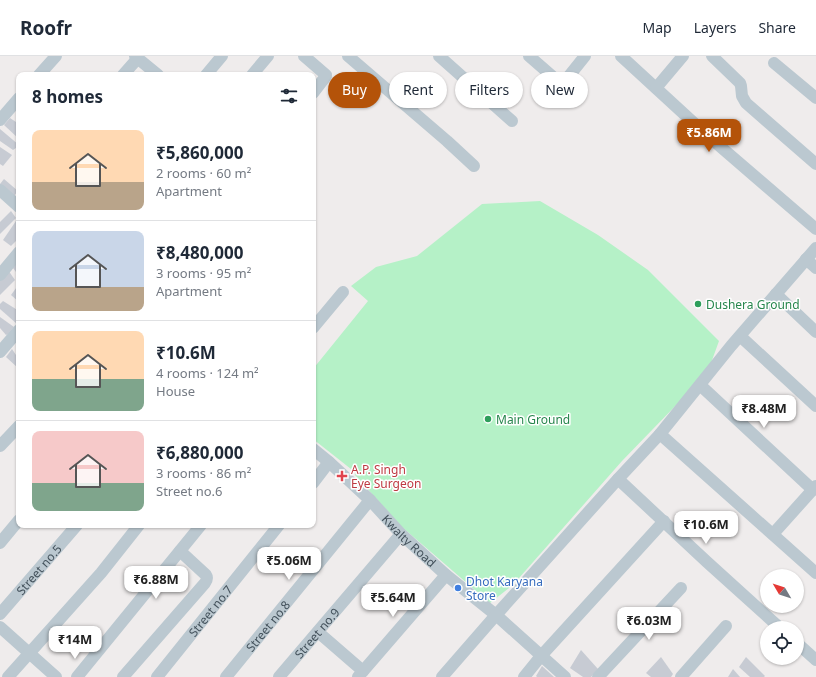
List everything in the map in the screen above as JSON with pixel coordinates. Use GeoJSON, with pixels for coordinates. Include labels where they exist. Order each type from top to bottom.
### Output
{"type":"FeatureCollection","features":[{"type":"Feature","properties":{"kind":"street"},"geometry":{"type":"LineString","coordinates":[[42,72],[56,56]]}},
{"type":"Feature","properties":{"kind":"street"},"geometry":{"type":"LineString","coordinates":[[209,72],[222,56]]}},
{"type":"Feature","properties":{"kind":"street"},"geometry":{"type":"LineString","coordinates":[[255,72],[268,56]]}},
{"type":"Feature","properties":{"kind":"street"},"geometry":{"type":"LineString","coordinates":[[304,56],[326,75],[323,82],[316,90]]}},
{"type":"Feature","properties":{"kind":"street"},"geometry":{"type":"LineString","coordinates":[[348,56],[474,166]]}},
{"type":"Feature","properties":{"kind":"street"},"geometry":{"type":"LineString","coordinates":[[439,56],[512,121]]}},
{"type":"Feature","properties":{"kind":"street"},"geometry":{"type":"LineString","coordinates":[[529,56],[547,72]]}},
{"type":"Feature","properties":{"kind":"street"},"geometry":{"type":"LineString","coordinates":[[573,72],[585,56]]}},
{"type":"Feature","properties":{"kind":"street"},"geometry":{"type":"LineString","coordinates":[[621,56],[708,136],[816,229]]}},
{"type":"Feature","properties":{"kind":"street"},"geometry":{"type":"LineString","coordinates":[[656,88],[683,56]]}},
{"type":"Feature","properties":{"kind":"street"},"geometry":{"type":"LineString","coordinates":[[712,56],[740,83],[742,86],[742,96],[746,103],[816,164]]}},
{"type":"Feature","properties":{"kind":"street"},"geometry":{"type":"LineString","coordinates":[[125,72],[136,57],[154,72]]}},
{"type":"Feature","properties":{"kind":"street"},"geometry":{"type":"LineString","coordinates":[[774,63],[816,98]]}},
{"type":"Feature","properties":{"kind":"street"},"geometry":{"type":"LineString","coordinates":[[0,120],[16,101]]}},
{"type":"Feature","properties":{"kind":"street"},"geometry":{"type":"LineString","coordinates":[[0,190],[16,202]]}},
{"type":"Feature","properties":{"kind":"street"},"geometry":{"type":"LineString","coordinates":[[442,677],[618,478],[660,434],[740,336],[816,248]]}},
{"type":"Feature","properties":{"kind":"street"},"geometry":{"type":"LineString","coordinates":[[1,273],[16,256]]}},
{"type":"Feature","properties":{"kind":"street"},"geometry":{"type":"LineString","coordinates":[[806,259],[816,268]]}},
{"type":"Feature","properties":{"kind":"street"},"geometry":{"type":"LineString","coordinates":[[316,324],[342,292]]}},
{"type":"Feature","properties":{"kind":"street"},"geometry":{"type":"LineString","coordinates":[[776,294],[816,332]]}},
{"type":"Feature","properties":{"kind":"street"},"geometry":{"type":"LineString","coordinates":[[0,352],[16,333]]}},
{"type":"Feature","properties":{"kind":"street"},"geometry":{"type":"LineString","coordinates":[[740,336],[816,406]]}},
{"type":"Feature","properties":{"kind":"street"},"geometry":{"type":"LineString","coordinates":[[700,385],[814,488],[773,534]]}},
{"type":"Feature","properties":{"kind":"street"},"geometry":{"type":"LineString","coordinates":[[0,446],[16,429]]}},
{"type":"Feature","properties":{"kind":"street"},"geometry":{"type":"LineString","coordinates":[[660,434],[816,572]]}},
{"type":"Feature","properties":{"kind":"street","name":"Kwalty Road"},"geometry":{"type":"LineString","coordinates":[[316,451],[370,500],[401,534],[446,575],[496,615],[565,677]]}},
{"type":"Feature","properties":{"kind":"street"},"geometry":{"type":"LineString","coordinates":[[316,479],[329,462]]}},
{"type":"Feature","properties":{"kind":"street"},"geometry":{"type":"LineString","coordinates":[[618,478],[712,567],[772,621]]}},
{"type":"Feature","properties":{"kind":"street","name":"Street no.8"},"geometry":{"type":"LineString","coordinates":[[226,677],[370,500]]}},
{"type":"Feature","properties":{"kind":"street"},"geometry":{"type":"LineString","coordinates":[[524,677],[541,656],[664,521]]}},
{"type":"Feature","properties":{"kind":"street"},"geometry":{"type":"LineString","coordinates":[[0,543],[16,524]]}},
{"type":"Feature","properties":{"kind":"street","name":"Street no.5"},"geometry":{"type":"LineString","coordinates":[[0,614],[74,528]]}},
{"type":"Feature","properties":{"kind":"street"},"geometry":{"type":"LineString","coordinates":[[8,677],[101,573],[137,528]]}},
{"type":"Feature","properties":{"kind":"street"},"geometry":{"type":"LineString","coordinates":[[77,677],[199,528]]}},
{"type":"Feature","properties":{"kind":"street","name":"Street no.7"},"geometry":{"type":"LineString","coordinates":[[157,677],[277,528]]}},
{"type":"Feature","properties":{"kind":"street","name":"Street no.9"},"geometry":{"type":"LineString","coordinates":[[279,677],[401,534]]}},
{"type":"Feature","properties":{"kind":"street"},"geometry":{"type":"LineString","coordinates":[[123,677],[207,579],[206,575],[180,551]]}},
{"type":"Feature","properties":{"kind":"street"},"geometry":{"type":"LineString","coordinates":[[318,632],[361,674],[446,575]]}},
{"type":"Feature","properties":{"kind":"street"},"geometry":{"type":"LineString","coordinates":[[598,677],[681,588]]}},
{"type":"Feature","properties":{"kind":"street"},"geometry":{"type":"LineString","coordinates":[[681,677],[726,626]]}},
{"type":"Feature","properties":{"kind":"street"},"geometry":{"type":"LineString","coordinates":[[0,627],[56,677]]}},
{"type":"Feature","properties":{"kind":"street"},"geometry":{"type":"LineString","coordinates":[[804,649],[816,660]]}},
{"type":"Feature","properties":{"kind":"green space","name":"Main Ground"},"geometry":{"type":"Polygon","coordinates":[[[540,201],[598,235],[648,270],[719,341],[711,363],[683,398],[622,461],[519,578],[490,603],[402,527],[355,475],[356,473],[316,441],[316,365],[368,301],[351,286],[376,267],[417,256],[482,204],[540,201]]]}},
{"type":"Feature","properties":{"kind":"building"},"geometry":{"type":"Polygon","coordinates":[[[10,118],[16,122],[16,136],[4,125],[10,118]]]}},
{"type":"Feature","properties":{"kind":"building"},"geometry":{"type":"Polygon","coordinates":[[[0,129],[16,142],[16,148],[13,150],[0,141],[0,129]]]}},
{"type":"Feature","properties":{"kind":"building"},"geometry":{"type":"Polygon","coordinates":[[[0,147],[12,155],[3,166],[0,164],[0,147]]]}},
{"type":"Feature","properties":{"kind":"building"},"geometry":{"type":"Polygon","coordinates":[[[4,179],[16,189],[16,193],[13,197],[0,186],[4,179]]]}},
{"type":"Feature","properties":{"kind":"building"},"geometry":{"type":"Polygon","coordinates":[[[11,211],[16,218],[0,234],[0,222],[11,211]]]}},
{"type":"Feature","properties":{"kind":"building"},"geometry":{"type":"Polygon","coordinates":[[[16,221],[16,241],[11,246],[3,240],[16,221]]]}},
{"type":"Feature","properties":{"kind":"building"},"geometry":{"type":"Polygon","coordinates":[[[16,264],[16,272],[13,268],[16,264]]]}},
{"type":"Feature","properties":{"kind":"building"},"geometry":{"type":"Polygon","coordinates":[[[8,270],[15,280],[0,295],[0,280],[8,270]]]}},
{"type":"Feature","properties":{"kind":"building"},"geometry":{"type":"Polygon","coordinates":[[[16,288],[16,299],[11,295],[16,288]]]}},
{"type":"Feature","properties":{"kind":"building"},"geometry":{"type":"Polygon","coordinates":[[[3,301],[16,309],[16,323],[0,309],[0,304],[3,301]]]}},
{"type":"Feature","properties":{"kind":"building"},"geometry":{"type":"Polygon","coordinates":[[[0,317],[14,327],[6,335],[0,328],[0,317]]]}},
{"type":"Feature","properties":{"kind":"building"},"geometry":{"type":"Polygon","coordinates":[[[12,349],[16,355],[16,366],[6,357],[12,349]]]}},
{"type":"Feature","properties":{"kind":"building"},"geometry":{"type":"Polygon","coordinates":[[[581,650],[598,669],[591,677],[583,677],[570,668],[581,650]]]}},
{"type":"Feature","properties":{"kind":"building"},"geometry":{"type":"Polygon","coordinates":[[[661,657],[673,674],[671,677],[651,677],[646,673],[661,657]]]}},
{"type":"Feature","properties":{"kind":"building"},"geometry":{"type":"Polygon","coordinates":[[[746,657],[765,676],[764,677],[750,677],[739,667],[746,657]]]}},
{"type":"Feature","properties":{"kind":"building"},"geometry":{"type":"Polygon","coordinates":[[[542,666],[554,677],[537,677],[536,676],[542,666]]]}},
{"type":"Feature","properties":{"kind":"building"},"geometry":{"type":"Polygon","coordinates":[[[733,669],[740,677],[728,677],[733,669]]]}},
{"type":"Feature","properties":{"kind":"place","name":"Dushera Ground"},"geometry":{"type":"Point","coordinates":[698,304]}},
{"type":"Feature","properties":{"kind":"place","name":"Main Ground"},"geometry":{"type":"Point","coordinates":[488,419]}},
{"type":"Feature","properties":{"kind":"place","name":"A.P. Singh Eye Surgeon"},"geometry":{"type":"Point","coordinates":[342,476]}},
{"type":"Feature","properties":{"kind":"place","name":"Dhot Karyana Store"},"geometry":{"type":"Point","coordinates":[458,588]}}]}
